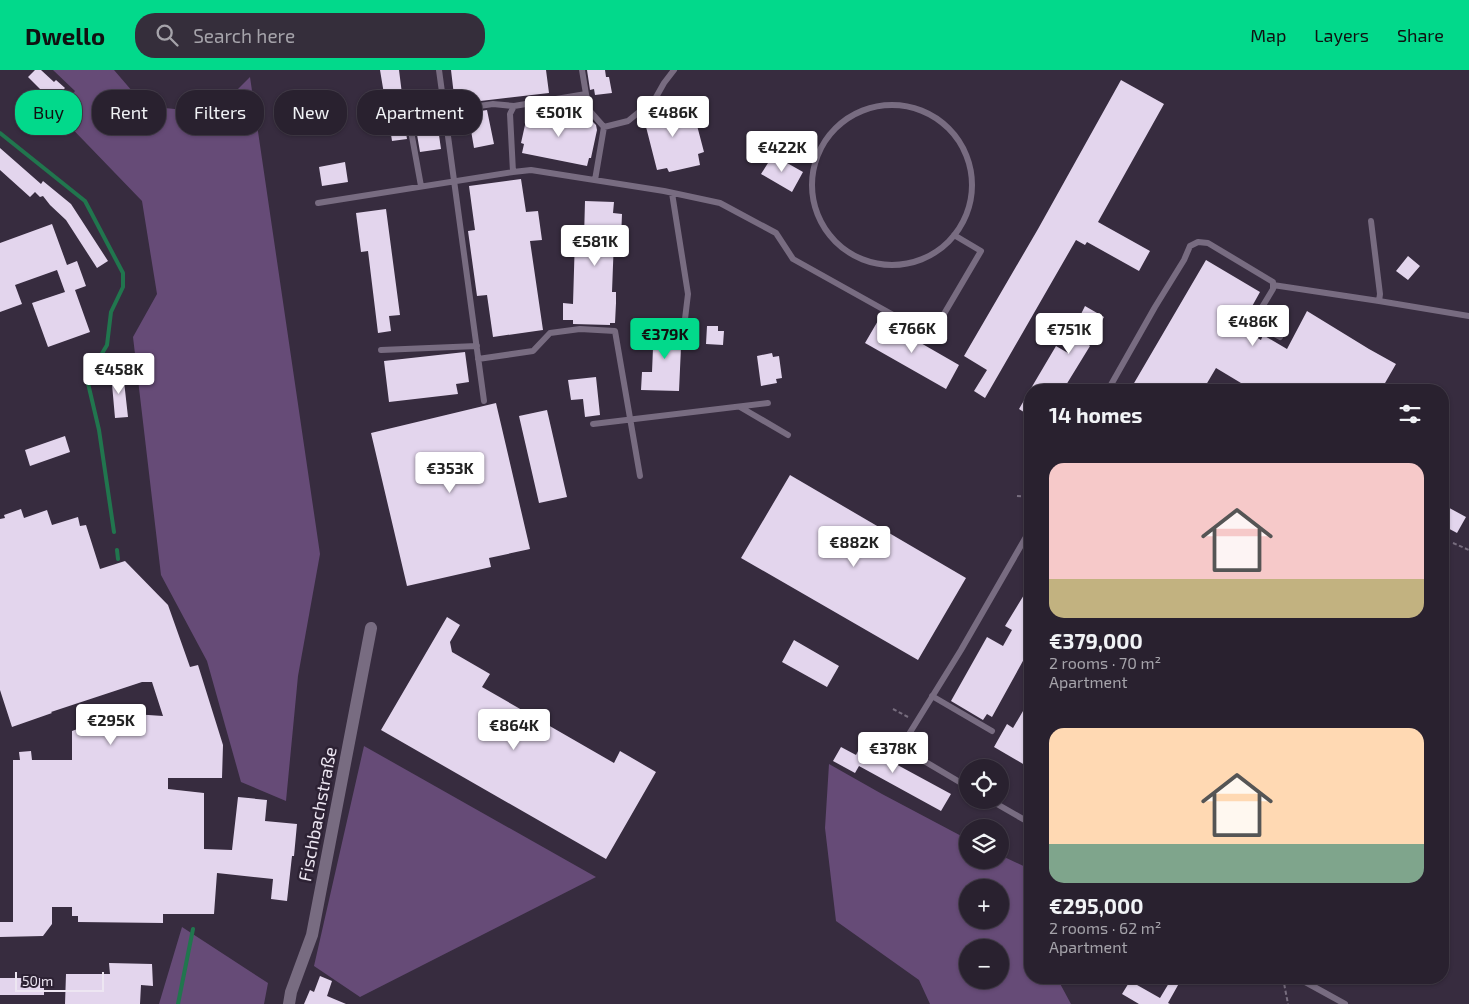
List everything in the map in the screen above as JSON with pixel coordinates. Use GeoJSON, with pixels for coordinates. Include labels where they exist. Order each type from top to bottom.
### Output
{"type":"FeatureCollection","features":[{"type":"Feature","properties":{"kind":"street","name":"Fischbachstraße"},"geometry":{"type":"LineString","coordinates":[[289,1004],[291,992],[312,935],[371,628]]}},
{"type":"Feature","properties":{"kind":"lane"},"geometry":{"type":"LineString","coordinates":[[439,70],[442,90]]}},
{"type":"Feature","properties":{"kind":"lane"},"geometry":{"type":"LineString","coordinates":[[582,70],[589,110],[604,127]]}},
{"type":"Feature","properties":{"kind":"lane"},"geometry":{"type":"LineString","coordinates":[[604,127],[628,121],[656,99],[664,83],[674,70]]}},
{"type":"Feature","properties":{"kind":"lane"},"geometry":{"type":"LineString","coordinates":[[482,105],[492,104],[514,106],[586,94]]}},
{"type":"Feature","properties":{"kind":"lane"},"geometry":{"type":"LineString","coordinates":[[886,105],[904,105],[916,108],[947,126],[955,135],[967,156],[972,179],[972,191],[966,214],[954,235],[946,244],[931,254],[903,264],[879,264],[868,261],[851,253],[837,243],[822,224],[817,213],[812,190],[817,155],[829,134],[857,112],[886,105]]}},
{"type":"Feature","properties":{"kind":"lane"},"geometry":{"type":"LineString","coordinates":[[514,106],[510,114],[514,172]]}},
{"type":"Feature","properties":{"kind":"lane"},"geometry":{"type":"LineString","coordinates":[[594,180],[604,127]]}},
{"type":"Feature","properties":{"kind":"lane"},"geometry":{"type":"LineString","coordinates":[[412,135],[422,186]]}},
{"type":"Feature","properties":{"kind":"lane"},"geometry":{"type":"LineString","coordinates":[[448,135],[484,401]]}},
{"type":"Feature","properties":{"kind":"lane"},"geometry":{"type":"LineString","coordinates":[[318,203],[531,170],[720,202],[776,233],[793,259],[931,336],[981,251],[954,235]]}},
{"type":"Feature","properties":{"kind":"lane"},"geometry":{"type":"LineString","coordinates":[[672,193],[688,294],[685,319]]}},
{"type":"Feature","properties":{"kind":"lane"},"geometry":{"type":"LineString","coordinates":[[1371,221],[1380,294],[1378,300]]}},
{"type":"Feature","properties":{"kind":"lane"},"geometry":{"type":"LineString","coordinates":[[1111,384],[1184,260],[1190,246],[1198,242],[1208,243],[1273,282],[1273,285]]}},
{"type":"Feature","properties":{"kind":"lane"},"geometry":{"type":"LineString","coordinates":[[1273,285],[1378,300],[1469,316]]}},
{"type":"Feature","properties":{"kind":"lane"},"geometry":{"type":"LineString","coordinates":[[1273,285],[1253,322],[1280,337]]}},
{"type":"Feature","properties":{"kind":"lane"},"geometry":{"type":"LineString","coordinates":[[478,358],[534,351],[550,333],[580,330],[615,331],[640,476]]}},
{"type":"Feature","properties":{"kind":"lane"},"geometry":{"type":"LineString","coordinates":[[381,350],[477,346]]}},
{"type":"Feature","properties":{"kind":"lane"},"geometry":{"type":"LineString","coordinates":[[593,424],[768,403]]}},
{"type":"Feature","properties":{"kind":"lane"},"geometry":{"type":"LineString","coordinates":[[740,407],[788,435]]}},
{"type":"Feature","properties":{"kind":"lane"},"geometry":{"type":"LineString","coordinates":[[901,747],[1024,548]]}},
{"type":"Feature","properties":{"kind":"lane"},"geometry":{"type":"LineString","coordinates":[[932,696],[992,731]]}},
{"type":"Feature","properties":{"kind":"lane"},"geometry":{"type":"LineString","coordinates":[[892,742],[959,781]]}},
{"type":"Feature","properties":{"kind":"lane"},"geometry":{"type":"LineString","coordinates":[[1006,809],[1024,820]]}},
{"type":"Feature","properties":{"kind":"lane"},"geometry":{"type":"LineString","coordinates":[[1309,984],[1345,1004]]}},
{"type":"Feature","properties":{"kind":"path"},"geometry":{"type":"LineString","coordinates":[[1017,496],[1024,497]]}},
{"type":"Feature","properties":{"kind":"path"},"geometry":{"type":"LineString","coordinates":[[1449,543],[1469,550]]}},
{"type":"Feature","properties":{"kind":"path"},"geometry":{"type":"LineString","coordinates":[[893,709],[916,722]]}},
{"type":"Feature","properties":{"kind":"path"},"geometry":{"type":"LineString","coordinates":[[1285,984],[1288,1004]]}},
{"type":"Feature","properties":{"kind":"shaded area"},"geometry":{"type":"Polygon","coordinates":[[[53,70],[114,70],[131,90],[92,90],[92,135],[166,135],[166,108],[176,109],[176,135],[259,135],[320,554],[298,676],[286,801],[241,782],[207,661],[161,575],[133,337],[157,294],[142,201],[78,135],[82,135],[82,90],[74,90],[53,70]]]}},
{"type":"Feature","properties":{"kind":"shaded area"},"geometry":{"type":"Polygon","coordinates":[[[250,77],[252,90],[237,90],[250,77]]]}},
{"type":"Feature","properties":{"kind":"shaded area"},"geometry":{"type":"Polygon","coordinates":[[[364,746],[596,877],[360,997],[314,966],[364,746]]]}},
{"type":"Feature","properties":{"kind":"shaded area"},"geometry":{"type":"Polygon","coordinates":[[[829,764],[959,835],[959,869],[1009,869],[1009,859],[1024,866],[1024,984],[1060,984],[1071,1004],[930,1004],[919,980],[836,921],[825,828],[829,764]]]}},
{"type":"Feature","properties":{"kind":"shaded area"},"geometry":{"type":"Polygon","coordinates":[[[182,927],[268,983],[264,1004],[159,1004],[182,927]]]}},
{"type":"Feature","properties":{"kind":"building"},"geometry":{"type":"Polygon","coordinates":[[[35,70],[41,70],[54,82],[56,80],[65,88],[63,90],[41,90],[28,77],[35,70]]]}},
{"type":"Feature","properties":{"kind":"building"},"geometry":{"type":"Polygon","coordinates":[[[380,70],[399,70],[402,90],[383,90],[380,70]]]}},
{"type":"Feature","properties":{"kind":"building"},"geometry":{"type":"Polygon","coordinates":[[[451,70],[546,70],[549,93],[482,101],[482,90],[453,90],[451,70]]]}},
{"type":"Feature","properties":{"kind":"building"},"geometry":{"type":"Polygon","coordinates":[[[587,70],[605,70],[606,77],[609,77],[612,93],[595,95],[594,89],[590,90],[587,70]]]}},
{"type":"Feature","properties":{"kind":"building"},"geometry":{"type":"Polygon","coordinates":[[[1121,80],[1164,104],[1098,222],[1150,251],[1139,271],[1087,242],[1085,245],[1076,240],[985,398],[974,391],[987,370],[964,356],[1038,229],[1121,80]]]}},
{"type":"Feature","properties":{"kind":"building"},"geometry":{"type":"Polygon","coordinates":[[[674,104],[677,112],[687,110],[688,116],[694,114],[704,152],[698,154],[700,165],[669,172],[667,168],[657,170],[643,115],[650,110],[674,104]]]}},
{"type":"Feature","properties":{"kind":"building"},"geometry":{"type":"Polygon","coordinates":[[[487,110],[494,144],[474,148],[472,135],[482,135],[482,111],[487,110]]]}},
{"type":"Feature","properties":{"kind":"building"},"geometry":{"type":"Polygon","coordinates":[[[534,110],[593,122],[596,125],[597,130],[591,158],[589,158],[587,166],[522,153],[524,144],[521,143],[527,116],[532,117],[534,110]]]}},
{"type":"Feature","properties":{"kind":"building"},"geometry":{"type":"Polygon","coordinates":[[[391,135],[406,135],[407,139],[392,141],[391,135]]]}},
{"type":"Feature","properties":{"kind":"building"},"geometry":{"type":"Polygon","coordinates":[[[417,135],[439,135],[441,149],[420,152],[417,135]]]}},
{"type":"Feature","properties":{"kind":"building"},"geometry":{"type":"Polygon","coordinates":[[[0,148],[41,184],[43,181],[71,204],[108,261],[97,268],[66,220],[43,196],[40,197],[35,192],[30,197],[0,170],[0,148]]]}},
{"type":"Feature","properties":{"kind":"building"},"geometry":{"type":"Polygon","coordinates":[[[773,155],[803,172],[792,192],[761,174],[773,155]]]}},
{"type":"Feature","properties":{"kind":"building"},"geometry":{"type":"Polygon","coordinates":[[[345,162],[348,182],[322,186],[319,167],[345,162]]]}},
{"type":"Feature","properties":{"kind":"building"},"geometry":{"type":"Polygon","coordinates":[[[521,179],[526,212],[538,211],[542,240],[530,241],[543,330],[493,337],[487,295],[477,296],[468,231],[475,230],[469,186],[521,179]]]}},
{"type":"Feature","properties":{"kind":"building"},"geometry":{"type":"Polygon","coordinates":[[[585,201],[614,202],[613,213],[622,214],[621,239],[614,239],[612,292],[616,292],[616,303],[615,323],[610,323],[610,325],[573,324],[573,320],[563,320],[563,303],[573,304],[575,237],[584,238],[585,201]]]}},
{"type":"Feature","properties":{"kind":"building"},"geometry":{"type":"Polygon","coordinates":[[[386,209],[400,315],[389,316],[391,331],[378,333],[368,251],[361,252],[356,213],[386,209]]]}},
{"type":"Feature","properties":{"kind":"building"},"geometry":{"type":"Polygon","coordinates":[[[52,224],[67,265],[77,261],[86,286],[75,290],[90,332],[48,347],[32,303],[65,292],[57,270],[15,285],[22,304],[0,312],[0,243],[52,224]]]}},
{"type":"Feature","properties":{"kind":"building"},"geometry":{"type":"Polygon","coordinates":[[[1408,256],[1420,266],[1408,280],[1396,271],[1408,256]]]}},
{"type":"Feature","properties":{"kind":"building"},"geometry":{"type":"Polygon","coordinates":[[[1206,260],[1260,292],[1240,328],[1261,340],[1263,335],[1287,349],[1307,311],[1396,364],[1384,384],[1240,384],[1216,368],[1207,384],[1134,384],[1206,260]]]}},
{"type":"Feature","properties":{"kind":"building"},"geometry":{"type":"Polygon","coordinates":[[[1085,306],[1104,317],[1090,346],[1067,384],[1034,384],[1056,346],[1068,353],[1079,335],[1075,332],[1083,318],[1080,316],[1085,306]]]}},
{"type":"Feature","properties":{"kind":"building"},"geometry":{"type":"Polygon","coordinates":[[[879,319],[959,365],[946,389],[865,343],[879,319]]]}},
{"type":"Feature","properties":{"kind":"building"},"geometry":{"type":"Polygon","coordinates":[[[654,324],[682,325],[679,391],[641,390],[642,372],[652,372],[654,324]]]}},
{"type":"Feature","properties":{"kind":"building"},"geometry":{"type":"Polygon","coordinates":[[[707,326],[718,326],[718,331],[724,331],[723,345],[706,344],[707,326]]]}},
{"type":"Feature","properties":{"kind":"building"},"geometry":{"type":"Polygon","coordinates":[[[465,352],[469,382],[456,384],[458,394],[389,402],[384,361],[465,352]]]}},
{"type":"Feature","properties":{"kind":"building"},"geometry":{"type":"Polygon","coordinates":[[[772,353],[773,357],[779,356],[782,378],[776,379],[777,383],[761,386],[757,356],[772,353]]]}},
{"type":"Feature","properties":{"kind":"building"},"geometry":{"type":"Polygon","coordinates":[[[123,372],[128,417],[115,418],[111,373],[123,372]]]}},
{"type":"Feature","properties":{"kind":"building"},"geometry":{"type":"Polygon","coordinates":[[[596,377],[600,415],[585,417],[583,399],[571,400],[568,380],[596,377]]]}},
{"type":"Feature","properties":{"kind":"building"},"geometry":{"type":"Polygon","coordinates":[[[1024,400],[1024,412],[1019,409],[1024,400]]]}},
{"type":"Feature","properties":{"kind":"building"},"geometry":{"type":"Polygon","coordinates":[[[496,403],[530,549],[489,558],[491,567],[407,586],[371,433],[496,403]]]}},
{"type":"Feature","properties":{"kind":"building"},"geometry":{"type":"Polygon","coordinates":[[[547,410],[567,497],[539,503],[519,416],[547,410]]]}},
{"type":"Feature","properties":{"kind":"building"},"geometry":{"type":"Polygon","coordinates":[[[65,436],[70,452],[30,466],[25,450],[65,436]]]}},
{"type":"Feature","properties":{"kind":"building"},"geometry":{"type":"Polygon","coordinates":[[[790,475],[966,578],[918,660],[741,558],[790,475]]]}},
{"type":"Feature","properties":{"kind":"building"},"geometry":{"type":"Polygon","coordinates":[[[1449,508],[1466,517],[1457,533],[1449,529],[1449,508]]]}},
{"type":"Feature","properties":{"kind":"building"},"geometry":{"type":"Polygon","coordinates":[[[21,509],[24,518],[47,510],[52,525],[78,517],[80,526],[86,525],[100,569],[125,561],[168,605],[190,667],[198,665],[223,745],[222,778],[168,778],[168,789],[204,793],[204,849],[232,850],[238,797],[267,800],[265,821],[297,824],[287,901],[271,899],[273,879],[217,873],[214,914],[163,914],[163,923],[78,922],[78,916],[72,916],[72,907],[52,907],[52,924],[43,936],[0,937],[0,922],[13,922],[13,760],[20,760],[19,752],[31,751],[32,760],[72,760],[72,731],[132,709],[133,714],[163,716],[152,682],[142,682],[12,727],[0,690],[0,519],[5,518],[4,515],[21,509]]]}},
{"type":"Feature","properties":{"kind":"building"},"geometry":{"type":"Polygon","coordinates":[[[1024,595],[1024,659],[992,717],[987,714],[983,720],[951,701],[987,637],[1003,646],[1012,630],[1005,626],[1024,595]]]}},
{"type":"Feature","properties":{"kind":"building"},"geometry":{"type":"Polygon","coordinates":[[[447,617],[460,625],[450,642],[452,652],[490,674],[482,687],[614,763],[620,751],[656,772],[606,859],[381,730],[447,617]]]}},
{"type":"Feature","properties":{"kind":"building"},"geometry":{"type":"Polygon","coordinates":[[[794,640],[839,666],[827,687],[782,662],[794,640]]]}},
{"type":"Feature","properties":{"kind":"building"},"geometry":{"type":"Polygon","coordinates":[[[1024,709],[1024,764],[994,747],[1007,724],[1013,728],[1024,709]]]}},
{"type":"Feature","properties":{"kind":"building"},"geometry":{"type":"Polygon","coordinates":[[[861,745],[875,753],[879,745],[896,755],[892,762],[951,794],[941,811],[859,766],[855,773],[833,761],[841,747],[856,755],[861,745]]]}},
{"type":"Feature","properties":{"kind":"building"},"geometry":{"type":"Polygon","coordinates":[[[109,963],[152,964],[153,986],[141,985],[140,1004],[65,1004],[66,974],[110,974],[109,963]]]}},
{"type":"Feature","properties":{"kind":"building"},"geometry":{"type":"Polygon","coordinates":[[[320,976],[332,981],[327,996],[346,1004],[304,1004],[310,990],[314,992],[320,976]]]}},
{"type":"Feature","properties":{"kind":"building"},"geometry":{"type":"Polygon","coordinates":[[[0,978],[44,978],[44,995],[0,995],[0,978]]]}},
{"type":"Feature","properties":{"kind":"building"},"geometry":{"type":"Polygon","coordinates":[[[1128,984],[1135,984],[1160,998],[1168,984],[1179,984],[1168,1003],[1170,1004],[1139,1004],[1122,994],[1128,984]]]}},
{"type":"Feature","properties":{"kind":"waterway"},"geometry":{"type":"LineString","coordinates":[[0,133],[85,201],[123,273],[123,287],[111,312],[107,345],[87,379],[99,430],[114,532]]}},
{"type":"Feature","properties":{"kind":"waterway"},"geometry":{"type":"LineString","coordinates":[[117,550],[118,559]]}},
{"type":"Feature","properties":{"kind":"waterway"},"geometry":{"type":"LineString","coordinates":[[178,1004],[193,929]]}}]}
